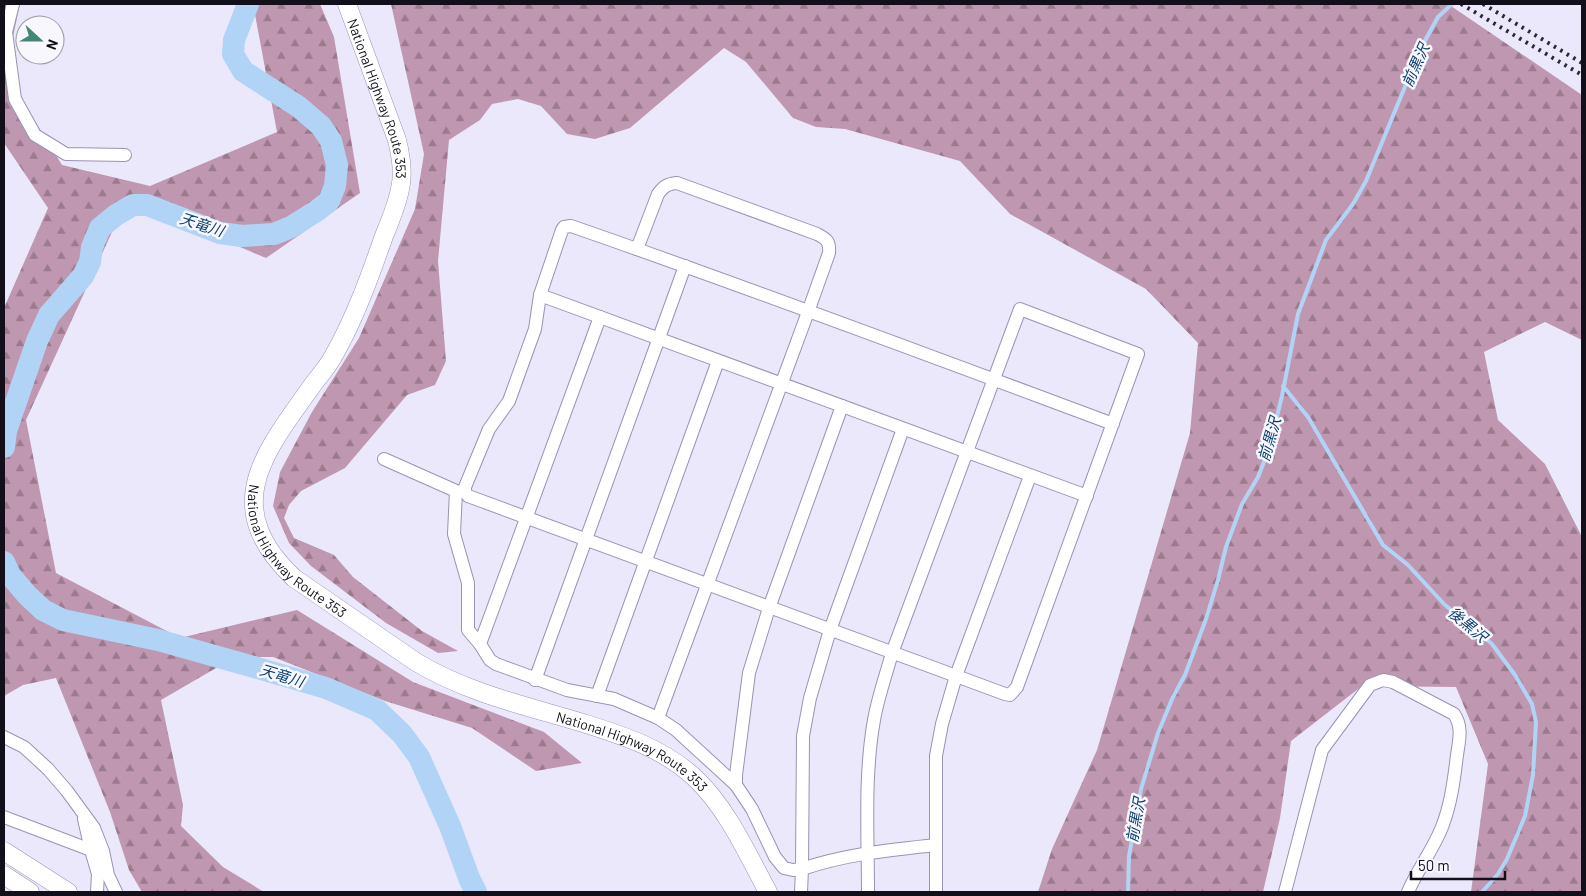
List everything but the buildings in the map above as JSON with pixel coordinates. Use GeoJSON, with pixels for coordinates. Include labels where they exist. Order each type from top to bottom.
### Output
{"type":"FeatureCollection","features":[{"type":"Feature","properties":{"kind":"highway","name":"National Highway Route 353"},"geometry":{"type":"LineString","coordinates":[[347,4],[397,140],[401,159],[400,188],[372,269],[334,356],[282,427],[262,463],[254,492],[254,508],[257,522],[268,547],[280,564],[294,578],[436,674],[482,692],[615,733],[660,752],[678,763],[696,779],[719,806],[739,838],[768,892]]}},
{"type":"Feature","properties":{"kind":"highway"},"geometry":{"type":"LineString","coordinates":[[4,851],[68,892]]}},
{"type":"Feature","properties":{"kind":"highway"},"geometry":{"type":"LineString","coordinates":[[4,875],[30,892]]}},
{"type":"Feature","properties":{"kind":"street"},"geometry":{"type":"LineString","coordinates":[[13,4],[6,32],[14,99],[35,135],[66,154],[125,155]]}},
{"type":"Feature","properties":{"kind":"street"},"geometry":{"type":"LineString","coordinates":[[637,249],[658,194],[668,184],[677,183],[817,234],[826,238],[830,245],[829,253],[808,312],[658,718]]}},
{"type":"Feature","properties":{"kind":"street"},"geometry":{"type":"LineString","coordinates":[[868,892],[868,780],[874,720],[892,653],[993,380],[1020,310],[1138,354],[1113,424],[1087,496],[1015,691],[1010,695],[1005,694],[892,653],[707,585],[646,563],[472,499],[465,492],[465,487],[489,429],[509,401],[535,329],[540,295],[562,230],[564,227],[571,226],[637,249],[685,266],[808,312],[993,380],[1113,424]]}},
{"type":"Feature","properties":{"kind":"street"},"geometry":{"type":"LineString","coordinates":[[535,680],[685,266]]}},
{"type":"Feature","properties":{"kind":"street"},"geometry":{"type":"LineString","coordinates":[[540,295],[1087,496]]}},
{"type":"Feature","properties":{"kind":"street"},"geometry":{"type":"LineString","coordinates":[[480,644],[600,318]]}},
{"type":"Feature","properties":{"kind":"street"},"geometry":{"type":"LineString","coordinates":[[597,696],[718,361]]}},
{"type":"Feature","properties":{"kind":"street"},"geometry":{"type":"LineString","coordinates":[[736,785],[749,674],[769,608],[842,406]]}},
{"type":"Feature","properties":{"kind":"street"},"geometry":{"type":"LineString","coordinates":[[802,892],[803,736],[810,698],[830,630],[903,429]]}},
{"type":"Feature","properties":{"kind":"street"},"geometry":{"type":"LineString","coordinates":[[384,459],[456,491],[454,534],[468,583],[468,630],[490,660],[535,680],[578,694],[614,699],[658,718],[676,730],[736,785],[752,809],[775,856],[784,868],[802,869],[828,860],[868,852],[936,845]]}},
{"type":"Feature","properties":{"kind":"street"},"geometry":{"type":"LineString","coordinates":[[936,892],[936,756],[942,724],[956,676],[1030,476]]}},
{"type":"Feature","properties":{"kind":"street"},"geometry":{"type":"LineString","coordinates":[[1286,892],[1322,750],[1370,685],[1382,680],[1393,682],[1454,714],[1459,721],[1460,733],[1452,796],[1442,828],[1408,892]]}},
{"type":"Feature","properties":{"kind":"street"},"geometry":{"type":"LineString","coordinates":[[4,737],[24,747],[48,768],[81,810],[94,828],[103,850],[108,875],[116,892]]}},
{"type":"Feature","properties":{"kind":"street"},"geometry":{"type":"LineString","coordinates":[[81,810],[90,850],[98,874],[97,892]]}},
{"type":"Feature","properties":{"kind":"street"},"geometry":{"type":"LineString","coordinates":[[4,817],[90,850]]}},
{"type":"Feature","properties":{"kind":"green space"},"geometry":{"type":"Polygon","coordinates":[[[4,4],[20,4],[18,15],[15,15],[15,27],[5,73],[62,165],[150,186],[277,132],[253,4],[320,4],[334,37],[360,193],[266,258],[173,219],[123,208],[26,420],[56,573],[180,638],[297,610],[413,682],[544,732],[582,763],[536,771],[472,728],[385,701],[273,657],[235,657],[161,700],[183,805],[181,826],[223,867],[264,892],[142,892],[129,870],[110,812],[56,678],[23,685],[4,696],[4,308],[48,208],[4,143],[4,4]]]}},
{"type":"Feature","properties":{"kind":"green space"},"geometry":{"type":"Polygon","coordinates":[[[391,4],[1448,4],[1582,95],[1582,340],[1545,322],[1484,352],[1498,420],[1545,464],[1582,537],[1582,892],[1471,892],[1488,764],[1456,687],[1362,686],[1291,741],[1280,818],[1263,892],[1038,892],[1052,849],[1097,750],[1190,433],[1198,343],[1146,289],[1010,214],[960,161],[845,129],[816,127],[793,118],[746,62],[724,48],[630,128],[595,139],[567,134],[541,106],[518,99],[492,104],[480,120],[449,140],[438,261],[446,361],[435,385],[407,395],[345,468],[301,491],[289,505],[284,518],[294,538],[334,555],[353,577],[422,631],[458,651],[438,653],[386,623],[311,566],[289,543],[273,506],[280,472],[312,412],[359,338],[415,209],[424,154],[391,4]]]}},
{"type":"Feature","properties":{"kind":"waterway","name":"天竜川"},"geometry":{"type":"LineString","coordinates":[[4,447],[6,431],[37,341],[49,315],[83,276],[90,262],[92,247],[100,228],[116,215],[133,205],[147,205],[220,233],[242,236],[274,234],[291,227],[329,201],[335,186],[337,165],[331,141],[321,126],[299,107],[243,71],[233,54],[234,40],[248,4]]}},
{"type":"Feature","properties":{"kind":"waterway","name":"前黒沢"},"geometry":{"type":"LineString","coordinates":[[1128,892],[1129,856],[1141,789],[1158,733],[1173,697],[1185,675],[1206,619],[1226,547],[1242,504],[1258,477],[1269,449],[1282,396],[1298,314],[1326,240],[1353,204],[1366,181],[1421,48],[1438,17],[1452,4]]}},
{"type":"Feature","properties":{"kind":"waterway","name":"後黒沢"},"geometry":{"type":"LineString","coordinates":[[1283,386],[1308,417],[1383,545],[1408,565],[1444,604],[1492,644],[1515,675],[1532,704],[1536,722],[1533,775],[1525,816],[1507,859],[1498,874],[1482,892]]}},
{"type":"Feature","properties":{"kind":"waterway","name":"天竜川"},"geometry":{"type":"LineString","coordinates":[[4,562],[10,575],[27,595],[43,610],[63,620],[158,640],[261,669],[326,688],[377,710],[402,734],[419,757],[450,826],[476,892]]}},
{"type":"Feature","properties":{"kind":"railway"},"geometry":{"type":"LineString","coordinates":[[1461,4],[1582,75]]}},
{"type":"Feature","properties":{"kind":"railway"},"geometry":{"type":"LineString","coordinates":[[1483,4],[1582,63]]}}]}
